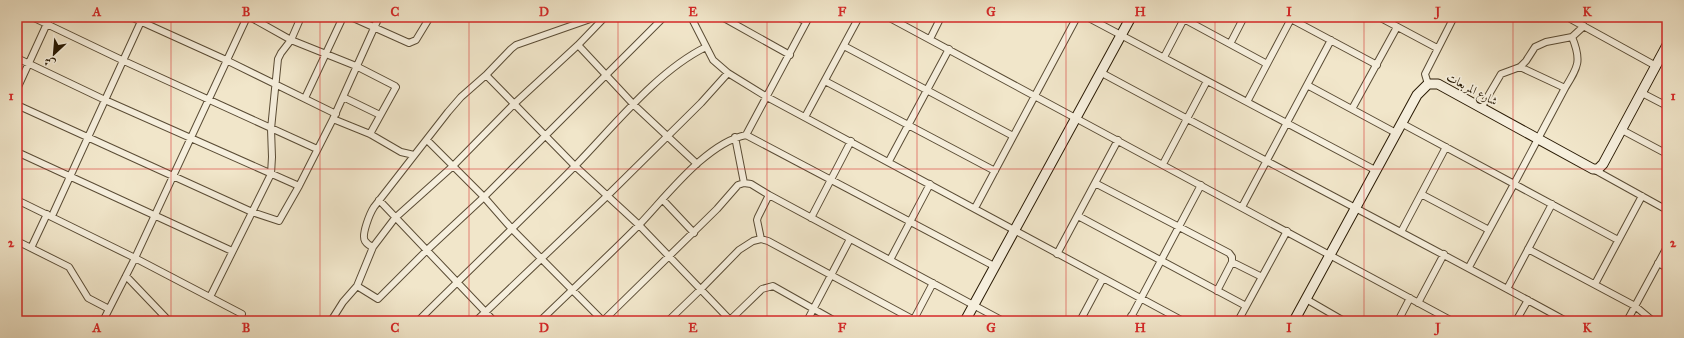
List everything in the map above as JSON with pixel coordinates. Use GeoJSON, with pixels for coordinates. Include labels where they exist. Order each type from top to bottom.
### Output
{"type":"FeatureCollection","features":[{"type":"Feature","properties":{"kind":"street"},"geometry":{"type":"LineString","coordinates":[[32,17],[124,61],[208,98],[271,129],[318,149]]}},
{"type":"Feature","properties":{"kind":"street"},"geometry":{"type":"LineString","coordinates":[[17,89],[50,17]]}},
{"type":"Feature","properties":{"kind":"street"},"geometry":{"type":"LineString","coordinates":[[131,17],[142,19],[305,98],[400,152],[414,156]]}},
{"type":"Feature","properties":{"kind":"street"},"geometry":{"type":"LineString","coordinates":[[104,321],[135,258],[208,98],[247,17]]}},
{"type":"Feature","properties":{"kind":"street"},"geometry":{"type":"LineString","coordinates":[[250,17],[291,40],[325,55],[356,66],[393,84],[396,87],[370,134]]}},
{"type":"Feature","properties":{"kind":"street"},"geometry":{"type":"LineString","coordinates":[[210,297],[271,174],[271,129],[277,85],[278,59],[291,40],[301,17]]}},
{"type":"Feature","properties":{"kind":"street"},"geometry":{"type":"LineString","coordinates":[[305,98],[343,17]]}},
{"type":"Feature","properties":{"kind":"street"},"geometry":{"type":"LineString","coordinates":[[351,17],[409,43],[413,43],[420,35],[430,17]]}},
{"type":"Feature","properties":{"kind":"street"},"geometry":{"type":"LineString","coordinates":[[17,105],[252,212],[279,221],[300,186],[335,116],[379,17]]}},
{"type":"Feature","properties":{"kind":"street"},"geometry":{"type":"LineString","coordinates":[[373,247],[366,243],[364,237],[369,216],[378,200],[461,97],[516,45],[596,17]]}},
{"type":"Feature","properties":{"kind":"street"},"geometry":{"type":"LineString","coordinates":[[331,321],[343,302],[357,286],[373,247],[396,218],[453,166],[514,104],[578,45],[605,17]]}},
{"type":"Feature","properties":{"kind":"street"},"geometry":{"type":"LineString","coordinates":[[357,286],[378,299],[427,250],[484,198],[664,17]]}},
{"type":"Feature","properties":{"kind":"street"},"geometry":{"type":"LineString","coordinates":[[691,17],[713,60],[728,73],[767,97],[889,161],[1057,254],[1184,321]]}},
{"type":"Feature","properties":{"kind":"street"},"geometry":{"type":"LineString","coordinates":[[722,17],[790,55]]}},
{"type":"Feature","properties":{"kind":"street"},"geometry":{"type":"LineString","coordinates":[[746,135],[808,19],[798,17]]}},
{"type":"Feature","properties":{"kind":"street"},"geometry":{"type":"LineString","coordinates":[[805,117],[859,17]]}},
{"type":"Feature","properties":{"kind":"street"},"geometry":{"type":"LineString","coordinates":[[888,17],[1452,321]]}},
{"type":"Feature","properties":{"kind":"street"},"geometry":{"type":"LineString","coordinates":[[930,39],[942,17]]}},
{"type":"Feature","properties":{"kind":"street"},"geometry":{"type":"LineString","coordinates":[[975,208],[1077,17]]}},
{"type":"Feature","properties":{"kind":"street"},"geometry":{"type":"LineString","coordinates":[[1087,17],[1375,170]]}},
{"type":"Feature","properties":{"kind":"street"},"geometry":{"type":"LineString","coordinates":[[965,321],[1131,17]]}},
{"type":"Feature","properties":{"kind":"street"},"geometry":{"type":"LineString","coordinates":[[1230,44],[1244,17]]}},
{"type":"Feature","properties":{"kind":"street"},"geometry":{"type":"LineString","coordinates":[[1379,17],[1437,48]]}},
{"type":"Feature","properties":{"kind":"street"},"geometry":{"type":"LineString","coordinates":[[1428,84],[1425,74],[1454,17]]}},
{"type":"Feature","properties":{"kind":"street"},"geometry":{"type":"LineString","coordinates":[[1567,17],[1656,66]]}},
{"type":"Feature","properties":{"kind":"street"},"geometry":{"type":"LineString","coordinates":[[1164,57],[1184,18],[1267,64]]}},
{"type":"Feature","properties":{"kind":"street"},"geometry":{"type":"LineString","coordinates":[[1247,102],[1292,18],[1377,65]]}},
{"type":"Feature","properties":{"kind":"street"},"geometry":{"type":"LineString","coordinates":[[31,248],[70,176],[142,19]]}},
{"type":"Feature","properties":{"kind":"street"},"geometry":{"type":"LineString","coordinates":[[1352,109],[1397,26]]}},
{"type":"Feature","properties":{"kind":"street"},"geometry":{"type":"LineString","coordinates":[[1481,108],[1501,74],[1520,66],[1526,61],[1535,47],[1546,42],[1572,37],[1584,26]]}},
{"type":"Feature","properties":{"kind":"street"},"geometry":{"type":"LineString","coordinates":[[1469,267],[1565,88],[1578,67],[1577,55],[1572,37]]}},
{"type":"Feature","properties":{"kind":"street"},"geometry":{"type":"LineString","coordinates":[[1242,207],[1331,40]]}},
{"type":"Feature","properties":{"kind":"street"},"geometry":{"type":"LineString","coordinates":[[578,45],[634,105],[697,164]]}},
{"type":"Feature","properties":{"kind":"street"},"geometry":{"type":"LineString","coordinates":[[1593,169],[1598,169],[1604,164],[1667,45]]}},
{"type":"Feature","properties":{"kind":"street"},"geometry":{"type":"LineString","coordinates":[[844,46],[1013,136]]}},
{"type":"Feature","properties":{"kind":"street"},"geometry":{"type":"LineString","coordinates":[[418,321],[668,72],[688,56],[706,47]]}},
{"type":"Feature","properties":{"kind":"street"},"geometry":{"type":"LineString","coordinates":[[889,161],[949,49]]}},
{"type":"Feature","properties":{"kind":"street"},"geometry":{"type":"LineString","coordinates":[[17,58],[105,100],[300,186]]}},
{"type":"Feature","properties":{"kind":"street"},"geometry":{"type":"LineString","coordinates":[[1520,66],[1565,88]]}},
{"type":"Feature","properties":{"kind":"street"},"geometry":{"type":"LineString","coordinates":[[1100,72],[1469,267],[1566,321]]}},
{"type":"Feature","properties":{"kind":"street"},"geometry":{"type":"LineString","coordinates":[[476,321],[607,196],[728,73]]}},
{"type":"Feature","properties":{"kind":"street"},"geometry":{"type":"LineString","coordinates":[[486,75],[575,166],[669,256],[730,321],[767,286],[773,286],[813,310],[835,321]]}},
{"type":"Feature","properties":{"kind":"street"},"geometry":{"type":"LineString","coordinates":[[825,81],[995,171]]}},
{"type":"Feature","properties":{"kind":"street"},"geometry":{"type":"LineString","coordinates":[[1163,164],[1207,81]]}},
{"type":"Feature","properties":{"kind":"street","name":"شارع المربعات"},"geometry":{"type":"LineString","coordinates":[[1294,321],[1401,123],[1417,95],[1428,84],[1438,84],[1593,169]]}},
{"type":"Feature","properties":{"kind":"street"},"geometry":{"type":"LineString","coordinates":[[1307,85],[1396,133]]}},
{"type":"Feature","properties":{"kind":"street"},"geometry":{"type":"LineString","coordinates":[[1642,93],[1667,106]]}},
{"type":"Feature","properties":{"kind":"street"},"geometry":{"type":"LineString","coordinates":[[343,97],[380,115]]}},
{"type":"Feature","properties":{"kind":"street"},"geometry":{"type":"LineString","coordinates":[[1401,123],[1618,240]]}},
{"type":"Feature","properties":{"kind":"street"},"geometry":{"type":"LineString","coordinates":[[1622,130],[1667,154]]}},
{"type":"Feature","properties":{"kind":"street"},"geometry":{"type":"LineString","coordinates":[[540,321],[663,200],[697,164],[721,144],[735,137],[746,135],[994,266]]}},
{"type":"Feature","properties":{"kind":"street"},"geometry":{"type":"LineString","coordinates":[[735,137],[744,183]]}},
{"type":"Feature","properties":{"kind":"street"},"geometry":{"type":"LineString","coordinates":[[427,140],[603,321],[694,233],[738,186],[744,183],[751,184],[811,218],[1003,321]]}},
{"type":"Feature","properties":{"kind":"street"},"geometry":{"type":"LineString","coordinates":[[1057,254],[1118,140]]}},
{"type":"Feature","properties":{"kind":"street"},"geometry":{"type":"LineString","coordinates":[[811,218],[851,141]]}},
{"type":"Feature","properties":{"kind":"street"},"geometry":{"type":"LineString","coordinates":[[1401,232],[1446,147]]}},
{"type":"Feature","properties":{"kind":"street"},"geometry":{"type":"LineString","coordinates":[[17,152],[232,251]]}},
{"type":"Feature","properties":{"kind":"street"},"geometry":{"type":"LineString","coordinates":[[1593,169],[1667,210]]}},
{"type":"Feature","properties":{"kind":"street"},"geometry":{"type":"LineString","coordinates":[[1095,183],[1229,253],[1232,257],[1232,262],[1217,291]]}},
{"type":"Feature","properties":{"kind":"street"},"geometry":{"type":"LineString","coordinates":[[890,260],[930,184]]}},
{"type":"Feature","properties":{"kind":"street"},"geometry":{"type":"LineString","coordinates":[[1141,321],[1130,319],[1201,185]]}},
{"type":"Feature","properties":{"kind":"street"},"geometry":{"type":"LineString","coordinates":[[1421,194],[1489,230]]}},
{"type":"Feature","properties":{"kind":"street"},"geometry":{"type":"LineString","coordinates":[[761,239],[757,220],[769,195]]}},
{"type":"Feature","properties":{"kind":"street"},"geometry":{"type":"LineString","coordinates":[[1595,284],[1642,196]]}},
{"type":"Feature","properties":{"kind":"street"},"geometry":{"type":"LineString","coordinates":[[17,200],[135,258],[242,314],[240,321]]}},
{"type":"Feature","properties":{"kind":"street"},"geometry":{"type":"LineString","coordinates":[[378,200],[494,321]]}},
{"type":"Feature","properties":{"kind":"street"},"geometry":{"type":"LineString","coordinates":[[663,200],[694,233]]}},
{"type":"Feature","properties":{"kind":"street"},"geometry":{"type":"LineString","coordinates":[[1507,289],[1552,204]]}},
{"type":"Feature","properties":{"kind":"street"},"geometry":{"type":"LineString","coordinates":[[1078,216],[1246,306]]}},
{"type":"Feature","properties":{"kind":"street"},"geometry":{"type":"LineString","coordinates":[[1238,321],[1287,231]]}},
{"type":"Feature","properties":{"kind":"street"},"geometry":{"type":"LineString","coordinates":[[668,321],[739,250],[753,241],[761,239],[768,241],[831,274],[914,320],[933,283]]}},
{"type":"Feature","properties":{"kind":"street"},"geometry":{"type":"LineString","coordinates":[[807,321],[850,239]]}},
{"type":"Feature","properties":{"kind":"street"},"geometry":{"type":"LineString","coordinates":[[17,241],[69,267],[88,298],[109,309]]}},
{"type":"Feature","properties":{"kind":"street"},"geometry":{"type":"LineString","coordinates":[[1627,321],[1667,247]]}},
{"type":"Feature","properties":{"kind":"street"},"geometry":{"type":"LineString","coordinates":[[1528,249],[1635,306],[1653,321]]}},
{"type":"Feature","properties":{"kind":"street"},"geometry":{"type":"LineString","coordinates":[[1418,303],[1444,254]]}},
{"type":"Feature","properties":{"kind":"street"},"geometry":{"type":"LineString","coordinates":[[1232,262],[1262,277]]}},
{"type":"Feature","properties":{"kind":"street"},"geometry":{"type":"LineString","coordinates":[[1658,263],[1667,268]]}},
{"type":"Feature","properties":{"kind":"street"},"geometry":{"type":"LineString","coordinates":[[126,276],[169,321]]}},
{"type":"Feature","properties":{"kind":"street"},"geometry":{"type":"LineString","coordinates":[[1080,321],[1103,278]]}},
{"type":"Feature","properties":{"kind":"street"},"geometry":{"type":"LineString","coordinates":[[1398,321],[1410,298]]}},
{"type":"Feature","properties":{"kind":"street"},"geometry":{"type":"LineString","coordinates":[[1306,299],[1344,321]]}},
{"type":"Feature","properties":{"kind":"street"},"geometry":{"type":"LineString","coordinates":[[1516,321],[1528,300]]}}]}
